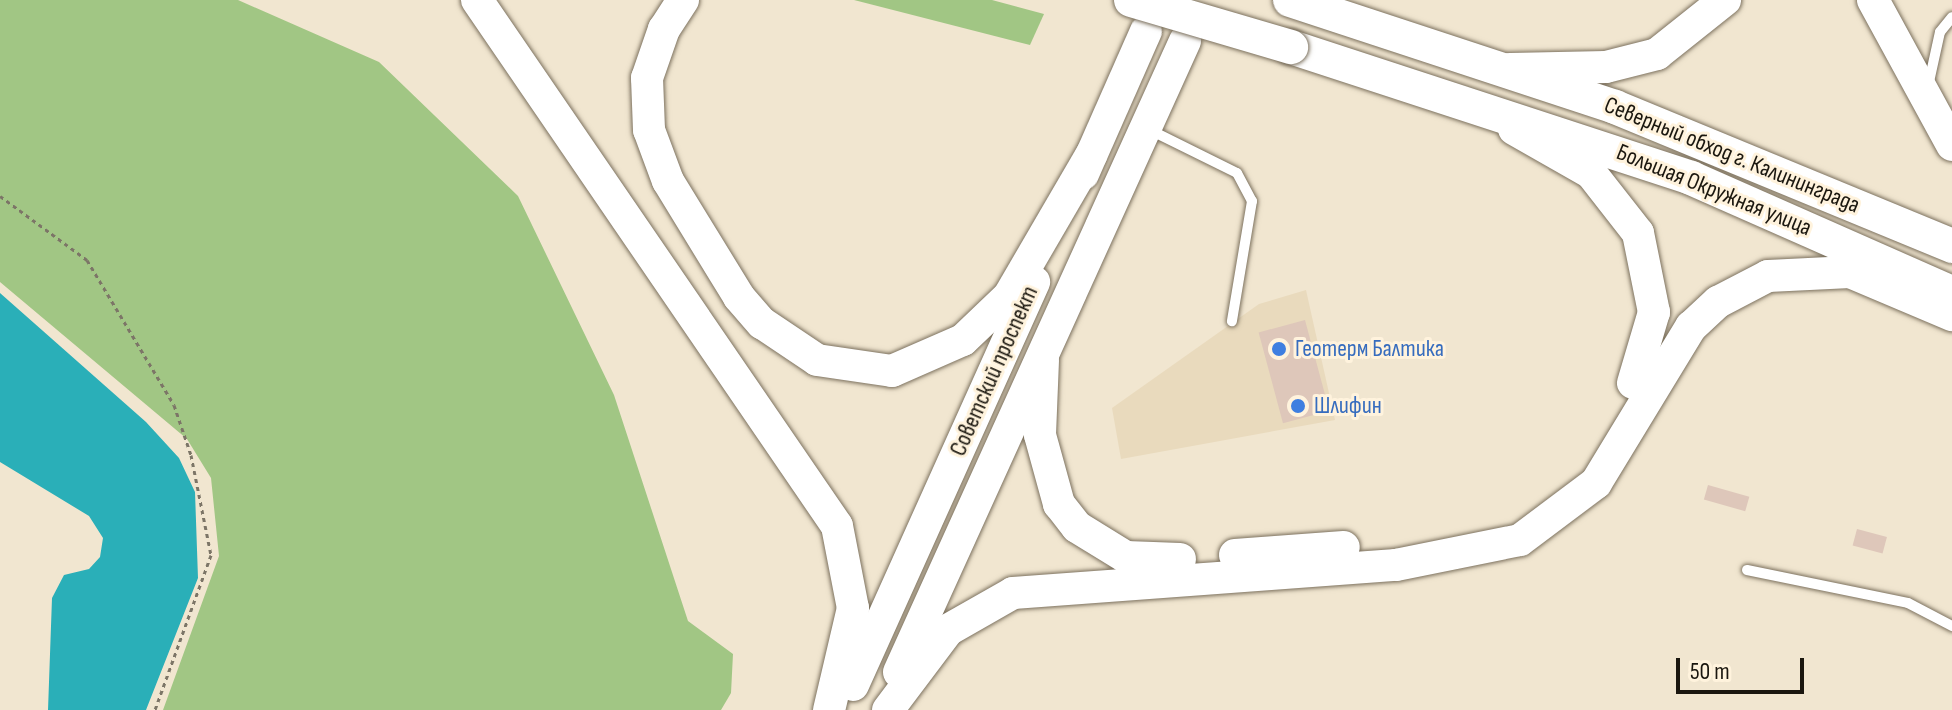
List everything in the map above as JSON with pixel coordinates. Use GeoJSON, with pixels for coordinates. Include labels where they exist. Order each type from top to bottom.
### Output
{"type":"FeatureCollection","features":[{"type":"Feature","properties":{"kind":"highway","name":"Большая Окружная улица"},"geometry":{"type":"LineString","coordinates":[[1131,0],[1469,103],[1691,178],[1952,293]]}},
{"type":"Feature","properties":{"kind":"highway","name":"Северный обход г. Калининграда"},"geometry":{"type":"LineString","coordinates":[[1300,3],[1510,69],[1720,147],[1952,246]]}},
{"type":"Feature","properties":{"kind":"main road"},"geometry":{"type":"LineString","coordinates":[[477,0],[837,526],[853,608],[829,710]]}},
{"type":"Feature","properties":{"kind":"main road"},"geometry":{"type":"LineString","coordinates":[[683,0],[664,29],[647,78],[649,130],[668,181],[739,297],[771,330],[817,360],[892,371],[963,340],[1009,296],[1091,155]]}},
{"type":"Feature","properties":{"kind":"main road"},"geometry":{"type":"LineString","coordinates":[[1510,69],[1606,67],[1657,54],[1725,0]]}},
{"type":"Feature","properties":{"kind":"main road"},"geometry":{"type":"LineString","coordinates":[[1873,0],[1928,108],[1952,145]]}},
{"type":"Feature","properties":{"kind":"main road","name":"Советский проспект"},"geometry":{"type":"LineString","coordinates":[[842,710],[1146,31]]}},
{"type":"Feature","properties":{"kind":"main road","name":"Советский проспект"},"geometry":{"type":"LineString","coordinates":[[885,710],[1185,41]]}},
{"type":"Feature","properties":{"kind":"main road"},"geometry":{"type":"LineString","coordinates":[[1043,360],[1040,435],[1059,504],[1077,527],[1126,557],[1456,539],[1514,527],[1538,514],[1594,453],[1646,357],[1651,274],[1629,215],[1591,173],[1469,103]]}},
{"type":"Feature","properties":{"kind":"main road"},"geometry":{"type":"LineString","coordinates":[[885,710],[948,630],[1013,593],[1396,565],[1520,540],[1596,483],[1691,327],[1718,302],[1768,276],[1850,272],[1952,315]]}},
{"type":"Feature","properties":{"kind":"lane"},"geometry":{"type":"LineString","coordinates":[[1928,108],[1929,66],[1952,17]]}},
{"type":"Feature","properties":{"kind":"lane"},"geometry":{"type":"LineString","coordinates":[[1147,128],[1237,173],[1252,201],[1232,321]]}},
{"type":"Feature","properties":{"kind":"lane"},"geometry":{"type":"LineString","coordinates":[[1747,570],[1908,603],[1952,626]]}},
{"type":"Feature","properties":{"kind":"path"},"geometry":{"type":"LineString","coordinates":[[0,196],[87,260],[174,405],[191,455],[211,555],[155,710]]}},
{"type":"Feature","properties":{"kind":"shaded area"},"geometry":{"type":"Polygon","coordinates":[[[1306,290],[1335,420],[1121,459],[1112,408],[1259,304],[1306,290]]]}},
{"type":"Feature","properties":{"kind":"green space"},"geometry":{"type":"Polygon","coordinates":[[[0,0],[238,0],[379,62],[518,196],[614,395],[688,621],[733,654],[731,693],[721,710],[163,710],[219,556],[211,478],[187,439],[0,282],[0,0]]]}},
{"type":"Feature","properties":{"kind":"green space"},"geometry":{"type":"Polygon","coordinates":[[[854,0],[992,0],[1044,14],[1030,45],[854,0]]]}},
{"type":"Feature","properties":{"kind":"water"},"geometry":{"type":"Polygon","coordinates":[[[0,293],[146,422],[179,458],[195,492],[198,578],[146,710],[48,710],[52,598],[64,575],[89,569],[100,557],[103,538],[89,516],[0,462],[0,293]]]}},
{"type":"Feature","properties":{"kind":"building"},"geometry":{"type":"Polygon","coordinates":[[[1305,320],[1329,411],[1283,423],[1259,332],[1305,320]]]}},
{"type":"Feature","properties":{"kind":"building"},"geometry":{"type":"Polygon","coordinates":[[[1708,485],[1749,497],[1745,511],[1704,499],[1708,485]]]}},
{"type":"Feature","properties":{"kind":"building"},"geometry":{"type":"Polygon","coordinates":[[[1857,529],[1887,537],[1883,553],[1853,545],[1857,529]]]}},
{"type":"Feature","properties":{"kind":"place","name":"Геотерм Балтика"},"geometry":{"type":"Point","coordinates":[1279,349]}},
{"type":"Feature","properties":{"kind":"place","name":"Шлифин"},"geometry":{"type":"Point","coordinates":[1298,406]}}]}
